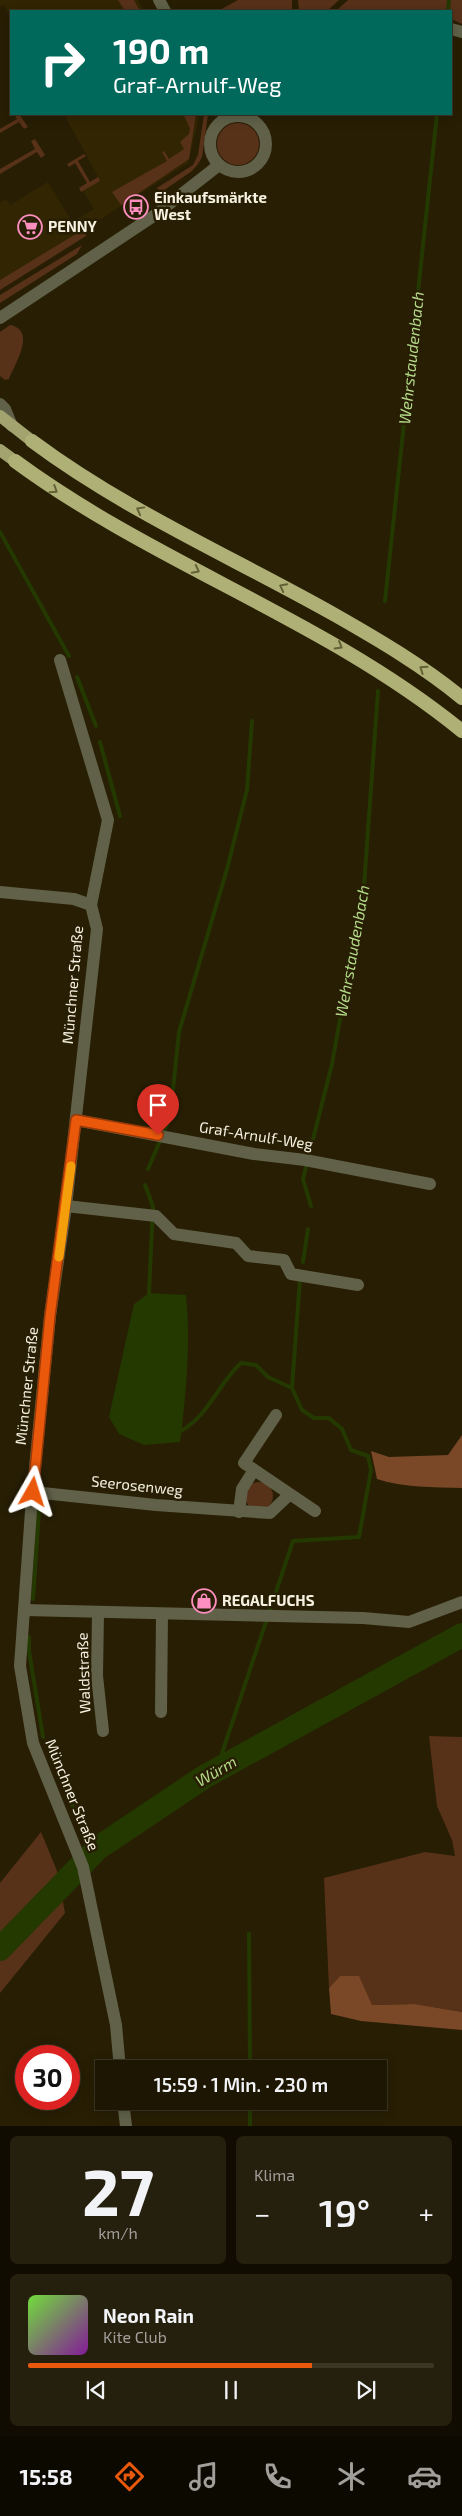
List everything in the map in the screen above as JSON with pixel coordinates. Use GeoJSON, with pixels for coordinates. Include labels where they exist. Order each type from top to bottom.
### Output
{"type":"FeatureCollection","features":[{"type":"Feature","properties":{"kind":"highway"},"geometry":{"type":"LineString","coordinates":[[32,441],[97,486],[365,632],[426,671],[462,698]]}},
{"type":"Feature","properties":{"kind":"highway"},"geometry":{"type":"LineString","coordinates":[[15,461],[63,496],[122,531],[352,653],[410,691],[462,731]]}},
{"type":"Feature","properties":{"kind":"main road"},"geometry":{"type":"LineString","coordinates":[[0,416],[32,441]]}},
{"type":"Feature","properties":{"kind":"main road"},"geometry":{"type":"LineString","coordinates":[[0,450],[15,461]]}},
{"type":"Feature","properties":{"kind":"street"},"geometry":{"type":"LineString","coordinates":[[222,117],[260,118],[266,144],[260,161],[253,167],[236,171],[219,165],[213,157],[210,139],[222,117]]}},
{"type":"Feature","properties":{"kind":"street"},"geometry":{"type":"LineString","coordinates":[[0,318],[155,215],[219,165]]}},
{"type":"Feature","properties":{"kind":"street"},"geometry":{"type":"LineString","coordinates":[[0,404],[5,409],[12,426]]}},
{"type":"Feature","properties":{"kind":"street","name":"Münchner Straße"},"geometry":{"type":"LineString","coordinates":[[60,660],[108,820],[91,906],[97,928],[66,1206],[50,1316],[33,1492],[20,1666],[33,1742],[83,1866],[116,2026],[119,2060]]}},
{"type":"Feature","properties":{"kind":"street","name":"Münchner Straße"},"geometry":{"type":"LineString","coordinates":[[0,892],[74,899],[91,906]]}},
{"type":"Feature","properties":{"kind":"street","name":"Graf-Arnulf-Weg"},"geometry":{"type":"LineString","coordinates":[[76,1120],[254,1154],[308,1161],[430,1184]]}},
{"type":"Feature","properties":{"kind":"street"},"geometry":{"type":"LineString","coordinates":[[66,1206],[152,1216],[174,1234],[236,1242],[248,1256],[284,1260],[291,1274],[358,1285]]}},
{"type":"Feature","properties":{"kind":"street"},"geometry":{"type":"LineString","coordinates":[[276,1415],[244,1463],[315,1511]]}},
{"type":"Feature","properties":{"kind":"street"},"geometry":{"type":"LineString","coordinates":[[239,1512],[242,1489],[254,1470]]}},
{"type":"Feature","properties":{"kind":"street","name":"Seerosenweg"},"geometry":{"type":"LineString","coordinates":[[33,1492],[239,1512],[270,1513],[289,1494]]}},
{"type":"Feature","properties":{"kind":"street","name":"Waldstraße"},"geometry":{"type":"LineString","coordinates":[[24,1610],[268,1616],[409,1622],[462,1602]]}},
{"type":"Feature","properties":{"kind":"street","name":"Waldstraße"},"geometry":{"type":"LineString","coordinates":[[98,1613],[97,1676],[103,1731]]}},
{"type":"Feature","properties":{"kind":"street"},"geometry":{"type":"LineString","coordinates":[[161,1712],[162,1614]]}},
{"type":"Feature","properties":{"kind":"street"},"geometry":{"type":"LineString","coordinates":[[124,2110],[126,2126]]}},
{"type":"Feature","properties":{"kind":"shaded area"},"geometry":{"type":"Polygon","coordinates":[[[0,0],[138,0],[143,10],[10,10],[10,16],[4,5],[0,7],[0,0]]]}},
{"type":"Feature","properties":{"kind":"shaded area"},"geometry":{"type":"Polygon","coordinates":[[[118,0],[134,0],[139,10],[124,10],[118,0]]]}},
{"type":"Feature","properties":{"kind":"shaded area"},"geometry":{"type":"Polygon","coordinates":[[[238,0],[292,0],[292,10],[220,10],[238,0]]]}},
{"type":"Feature","properties":{"kind":"shaded area"},"geometry":{"type":"Polygon","coordinates":[[[298,0],[339,0],[328,10],[299,10],[298,0]]]}},
{"type":"Feature","properties":{"kind":"shaded area"},"geometry":{"type":"Polygon","coordinates":[[[348,0],[462,0],[462,24],[452,19],[452,10],[337,10],[348,0]]]}},
{"type":"Feature","properties":{"kind":"shaded area"},"geometry":{"type":"Polygon","coordinates":[[[15,115],[20,115],[28,127],[24,129],[19,122],[0,133],[0,129],[17,119],[15,115]]]}},
{"type":"Feature","properties":{"kind":"shaded area"},"geometry":{"type":"Polygon","coordinates":[[[65,115],[200,115],[188,163],[81,232],[0,280],[0,203],[6,199],[10,205],[48,182],[72,222],[94,209],[81,187],[98,177],[65,115]]]}},
{"type":"Feature","properties":{"kind":"shaded area"},"geometry":{"type":"Polygon","coordinates":[[[184,115],[196,115],[189,159],[121,205],[112,192],[167,161],[162,152],[164,151],[169,159],[184,149],[180,142],[189,134],[190,128],[184,115]]]}},
{"type":"Feature","properties":{"kind":"shaded area"},"geometry":{"type":"Polygon","coordinates":[[[204,115],[208,115],[202,157],[198,164],[192,171],[160,193],[157,188],[193,165],[198,155],[204,115]]]}},
{"type":"Feature","properties":{"kind":"shaded area"},"geometry":{"type":"Polygon","coordinates":[[[238,123],[253,129],[259,144],[253,159],[238,165],[223,159],[217,144],[223,129],[238,123]]]}},
{"type":"Feature","properties":{"kind":"shaded area"},"geometry":{"type":"Polygon","coordinates":[[[35,139],[45,155],[41,158],[37,152],[0,174],[0,169],[35,149],[31,141],[35,139]]]}},
{"type":"Feature","properties":{"kind":"shaded area"},"geometry":{"type":"Polygon","coordinates":[[[84,154],[86,156],[78,161],[90,182],[98,177],[100,181],[81,192],[79,188],[87,183],[75,163],[69,167],[67,164],[84,154]]]}},
{"type":"Feature","properties":{"kind":"shaded area"},"geometry":{"type":"Polygon","coordinates":[[[79,218],[86,231],[86,236],[0,290],[0,280],[76,234],[72,222],[79,218]]]}},
{"type":"Feature","properties":{"kind":"shaded area"},"geometry":{"type":"Polygon","coordinates":[[[82,245],[77,254],[0,303],[0,295],[82,245]]]}},
{"type":"Feature","properties":{"kind":"shaded area"},"geometry":{"type":"Polygon","coordinates":[[[10,325],[18,328],[22,333],[23,340],[19,357],[9,379],[5,380],[0,376],[0,332],[10,325]]]}},
{"type":"Feature","properties":{"kind":"shaded area"},"geometry":{"type":"Polygon","coordinates":[[[149,1293],[186,1295],[188,1350],[180,1442],[144,1445],[119,1434],[109,1417],[134,1304],[149,1293]]]}},
{"type":"Feature","properties":{"kind":"shaded area"},"geometry":{"type":"Polygon","coordinates":[[[462,1435],[462,1488],[408,1486],[377,1479],[371,1451],[389,1457],[448,1455],[462,1435]]]}},
{"type":"Feature","properties":{"kind":"shaded area"},"geometry":{"type":"Polygon","coordinates":[[[259,1482],[269,1486],[273,1496],[269,1506],[259,1510],[249,1506],[245,1496],[249,1486],[259,1482]]]}},
{"type":"Feature","properties":{"kind":"shaded area"},"geometry":{"type":"Polygon","coordinates":[[[429,1736],[462,1737],[462,2012],[415,2004],[372,2005],[340,1976],[329,1988],[324,1878],[425,1852],[455,1856],[452,1840],[437,1806],[429,1736]]]}},
{"type":"Feature","properties":{"kind":"shaded area"},"geometry":{"type":"Polygon","coordinates":[[[41,1832],[57,1871],[65,1913],[0,1993],[0,1883],[41,1832]]]}},
{"type":"Feature","properties":{"kind":"shaded area"},"geometry":{"type":"Polygon","coordinates":[[[340,1976],[359,1976],[372,2005],[415,2004],[462,2012],[462,2030],[361,2021],[331,2014],[329,1988],[340,1976]]]}},
{"type":"Feature","properties":{"kind":"waterway","name":"Wehrstaudenbach"},"geometry":{"type":"LineString","coordinates":[[448,10],[449,0]]}},
{"type":"Feature","properties":{"kind":"waterway","name":"Wehrstaudenbach"},"geometry":{"type":"LineString","coordinates":[[385,601],[437,115]]}},
{"type":"Feature","properties":{"kind":"waterway"},"geometry":{"type":"LineString","coordinates":[[0,532],[69,656]]}},
{"type":"Feature","properties":{"kind":"waterway"},"geometry":{"type":"LineString","coordinates":[[77,677],[96,726]]}},
{"type":"Feature","properties":{"kind":"waterway","name":"Wehrstaudenbach"},"geometry":{"type":"LineString","coordinates":[[311,1206],[303,1179],[332,1064],[364,886],[378,691]]}},
{"type":"Feature","properties":{"kind":"waterway"},"geometry":{"type":"LineString","coordinates":[[148,1169],[170,1118],[179,1032],[227,869],[247,790],[252,721]]}},
{"type":"Feature","properties":{"kind":"waterway"},"geometry":{"type":"LineString","coordinates":[[100,742],[120,816]]}},
{"type":"Feature","properties":{"kind":"waterway"},"geometry":{"type":"LineString","coordinates":[[145,1185],[153,1206],[149,1293]]}},
{"type":"Feature","properties":{"kind":"waterway","name":"Wehrstaudenbach"},"geometry":{"type":"LineString","coordinates":[[303,1262],[308,1229]]}},
{"type":"Feature","properties":{"kind":"waterway"},"geometry":{"type":"LineString","coordinates":[[216,1771],[293,1541],[359,1537],[371,1470],[368,1456],[351,1450],[342,1429],[329,1418],[314,1418],[302,1410],[292,1388],[300,1279]]}},
{"type":"Feature","properties":{"kind":"waterway"},"geometry":{"type":"LineString","coordinates":[[181,1431],[199,1417],[241,1363],[256,1365],[268,1377],[292,1388]]}},
{"type":"Feature","properties":{"kind":"waterway"},"geometry":{"type":"LineString","coordinates":[[33,1599],[39,1511]]}},
{"type":"Feature","properties":{"kind":"waterway","name":"Würm"},"geometry":{"type":"LineString","coordinates":[[0,1949],[98,1848],[204,1777],[462,1635]]}},
{"type":"Feature","properties":{"kind":"waterway"},"geometry":{"type":"LineString","coordinates":[[29,1637],[29,1651],[43,1737]]}},
{"type":"Feature","properties":{"kind":"waterway"},"geometry":{"type":"LineString","coordinates":[[51,1756],[84,1832]]}},
{"type":"Feature","properties":{"kind":"waterway","name":"Würm"},"geometry":{"type":"LineString","coordinates":[[88,1850],[89,1856]]}},
{"type":"Feature","properties":{"kind":"waterway"},"geometry":{"type":"LineString","coordinates":[[249,1934],[250,2060]]}},
{"type":"Feature","properties":{"kind":"waterway"},"geometry":{"type":"LineString","coordinates":[[250,2110],[250,2126]]}},
{"type":"Feature","properties":{"kind":"slow traffic"},"geometry":{"type":"LineString","coordinates":[[59,1257],[71,1166]]}},
{"type":"Feature","properties":{"kind":"place","name":"Einkaufsmärkte West"},"geometry":{"type":"Point","coordinates":[136,207]}},
{"type":"Feature","properties":{"kind":"place","name":"PENNY"},"geometry":{"type":"Point","coordinates":[30,227]}},
{"type":"Feature","properties":{"kind":"place","name":"REGALFUCHS"},"geometry":{"type":"Point","coordinates":[204,1601]}},
{"type":"Feature","properties":{"kind":"route"},"geometry":{"type":"LineString","coordinates":[[33,1492],[50,1316],[76,1120],[158,1135]]}}]}
